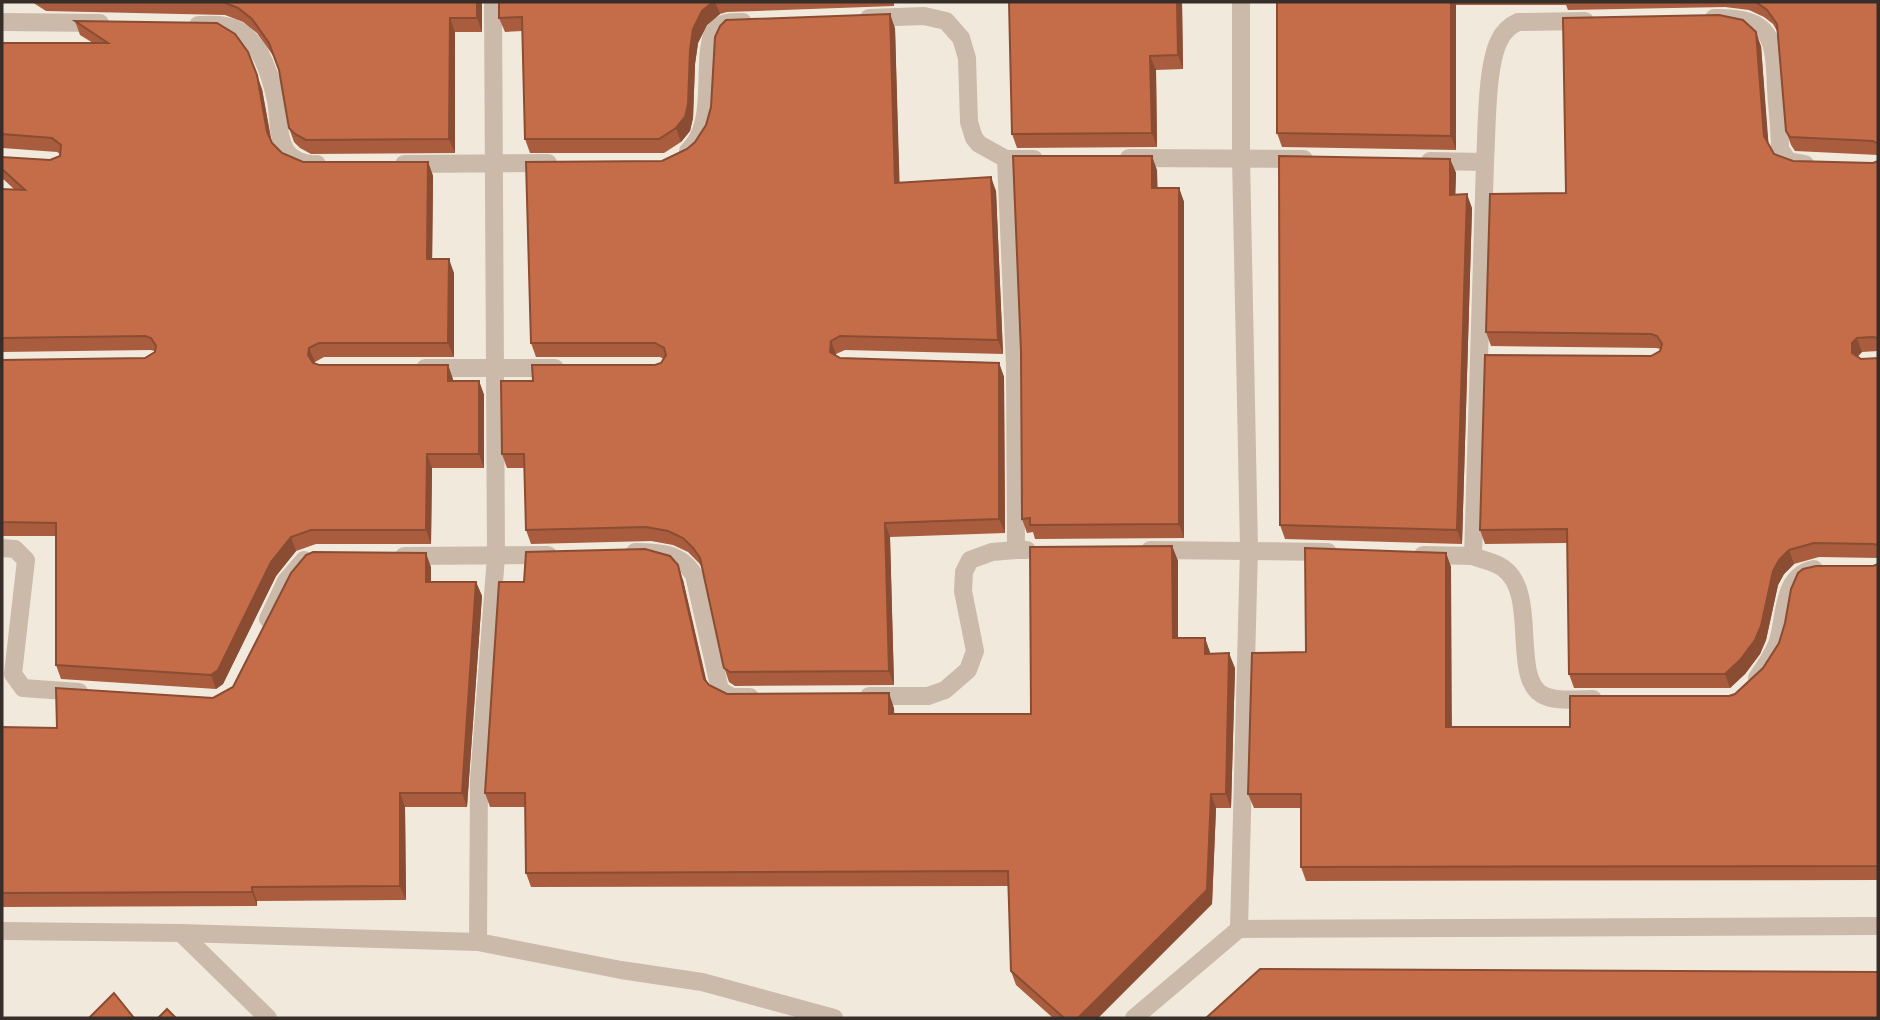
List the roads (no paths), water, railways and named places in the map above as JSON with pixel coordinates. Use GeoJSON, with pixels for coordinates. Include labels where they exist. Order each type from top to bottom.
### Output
{"type":"FeatureCollection","features":[{"type":"Feature","properties":{"kind":"street"},"geometry":{"type":"LineString","coordinates":[[478,942],[479,780],[496,556],[493,2]]}},
{"type":"Feature","properties":{"kind":"street"},"geometry":{"type":"LineString","coordinates":[[1239,929],[1249,550],[1241,158],[1241,2]]}},
{"type":"Feature","properties":{"kind":"street"},"geometry":{"type":"LineString","coordinates":[[845,19],[924,16],[946,21],[961,38],[967,58],[970,131],[979,144],[1006,159],[1047,159]]}},
{"type":"Feature","properties":{"kind":"street"},"geometry":{"type":"LineString","coordinates":[[1698,18],[1740,19],[1755,23],[1768,35],[1774,53],[1778,129],[1783,156],[1798,164],[1825,165]]}},
{"type":"Feature","properties":{"kind":"street"},"geometry":{"type":"LineString","coordinates":[[1473,556],[1486,357],[1485,162],[1493,55],[1508,27],[1518,22],[1601,20]]}},
{"type":"Feature","properties":{"kind":"street"},"geometry":{"type":"LineString","coordinates":[[679,157],[691,150],[700,136],[705,116],[706,73],[711,38],[716,29],[727,23],[766,21]]}},
{"type":"Feature","properties":{"kind":"street"},"geometry":{"type":"LineString","coordinates":[[2,22],[114,24]]}},
{"type":"Feature","properties":{"kind":"street"},"geometry":{"type":"LineString","coordinates":[[184,25],[225,26],[237,30],[250,40],[264,58],[285,149],[296,160],[308,164],[335,164]]}},
{"type":"Feature","properties":{"kind":"street"},"geometry":{"type":"LineString","coordinates":[[1116,158],[1322,159]]}},
{"type":"Feature","properties":{"kind":"street"},"geometry":{"type":"LineString","coordinates":[[1006,159],[1008,366],[1016,550]]}},
{"type":"Feature","properties":{"kind":"street"},"geometry":{"type":"LineString","coordinates":[[1417,161],[1485,162]]}},
{"type":"Feature","properties":{"kind":"street"},"geometry":{"type":"LineString","coordinates":[[388,164],[561,163]]}},
{"type":"Feature","properties":{"kind":"street"},"geometry":{"type":"LineString","coordinates":[[403,368],[578,368]]}},
{"type":"Feature","properties":{"kind":"street"},"geometry":{"type":"LineString","coordinates":[[2,548],[15,550],[26,560],[13,674],[18,683],[23,688],[102,694]]}},
{"type":"Feature","properties":{"kind":"street"},"geometry":{"type":"LineString","coordinates":[[849,696],[928,696],[945,690],[968,670],[975,651],[963,591],[964,572],[970,560],[992,552],[1044,550]]}},
{"type":"Feature","properties":{"kind":"street"},"geometry":{"type":"LineString","coordinates":[[1126,550],[1347,552]]}},
{"type":"Feature","properties":{"kind":"street"},"geometry":{"type":"LineString","coordinates":[[612,553],[650,552],[671,555],[684,561],[694,575],[720,690],[732,697],[771,697]]}},
{"type":"Feature","properties":{"kind":"street"},"geometry":{"type":"LineString","coordinates":[[385,556],[560,554]]}},
{"type":"Feature","properties":{"kind":"street"},"geometry":{"type":"LineString","coordinates":[[1403,554],[1473,556],[1504,568],[1516,586],[1525,628],[1528,675],[1542,695],[1557,699],[1611,699]]}},
{"type":"Feature","properties":{"kind":"street"},"geometry":{"type":"LineString","coordinates":[[261,634],[291,574],[304,559],[316,555]]}},
{"type":"Feature","properties":{"kind":"street"},"geometry":{"type":"LineString","coordinates":[[1746,690],[1763,670],[1777,644],[1791,585],[1800,575],[1811,569],[1838,569]]}},
{"type":"Feature","properties":{"kind":"street"},"geometry":{"type":"LineString","coordinates":[[1134,1018],[1239,929],[1878,926]]}},
{"type":"Feature","properties":{"kind":"street"},"geometry":{"type":"LineString","coordinates":[[2,931],[181,933],[478,942],[621,970],[702,982],[834,1018]]}},
{"type":"Feature","properties":{"kind":"street"},"geometry":{"type":"LineString","coordinates":[[181,933],[268,1018]]}}]}
